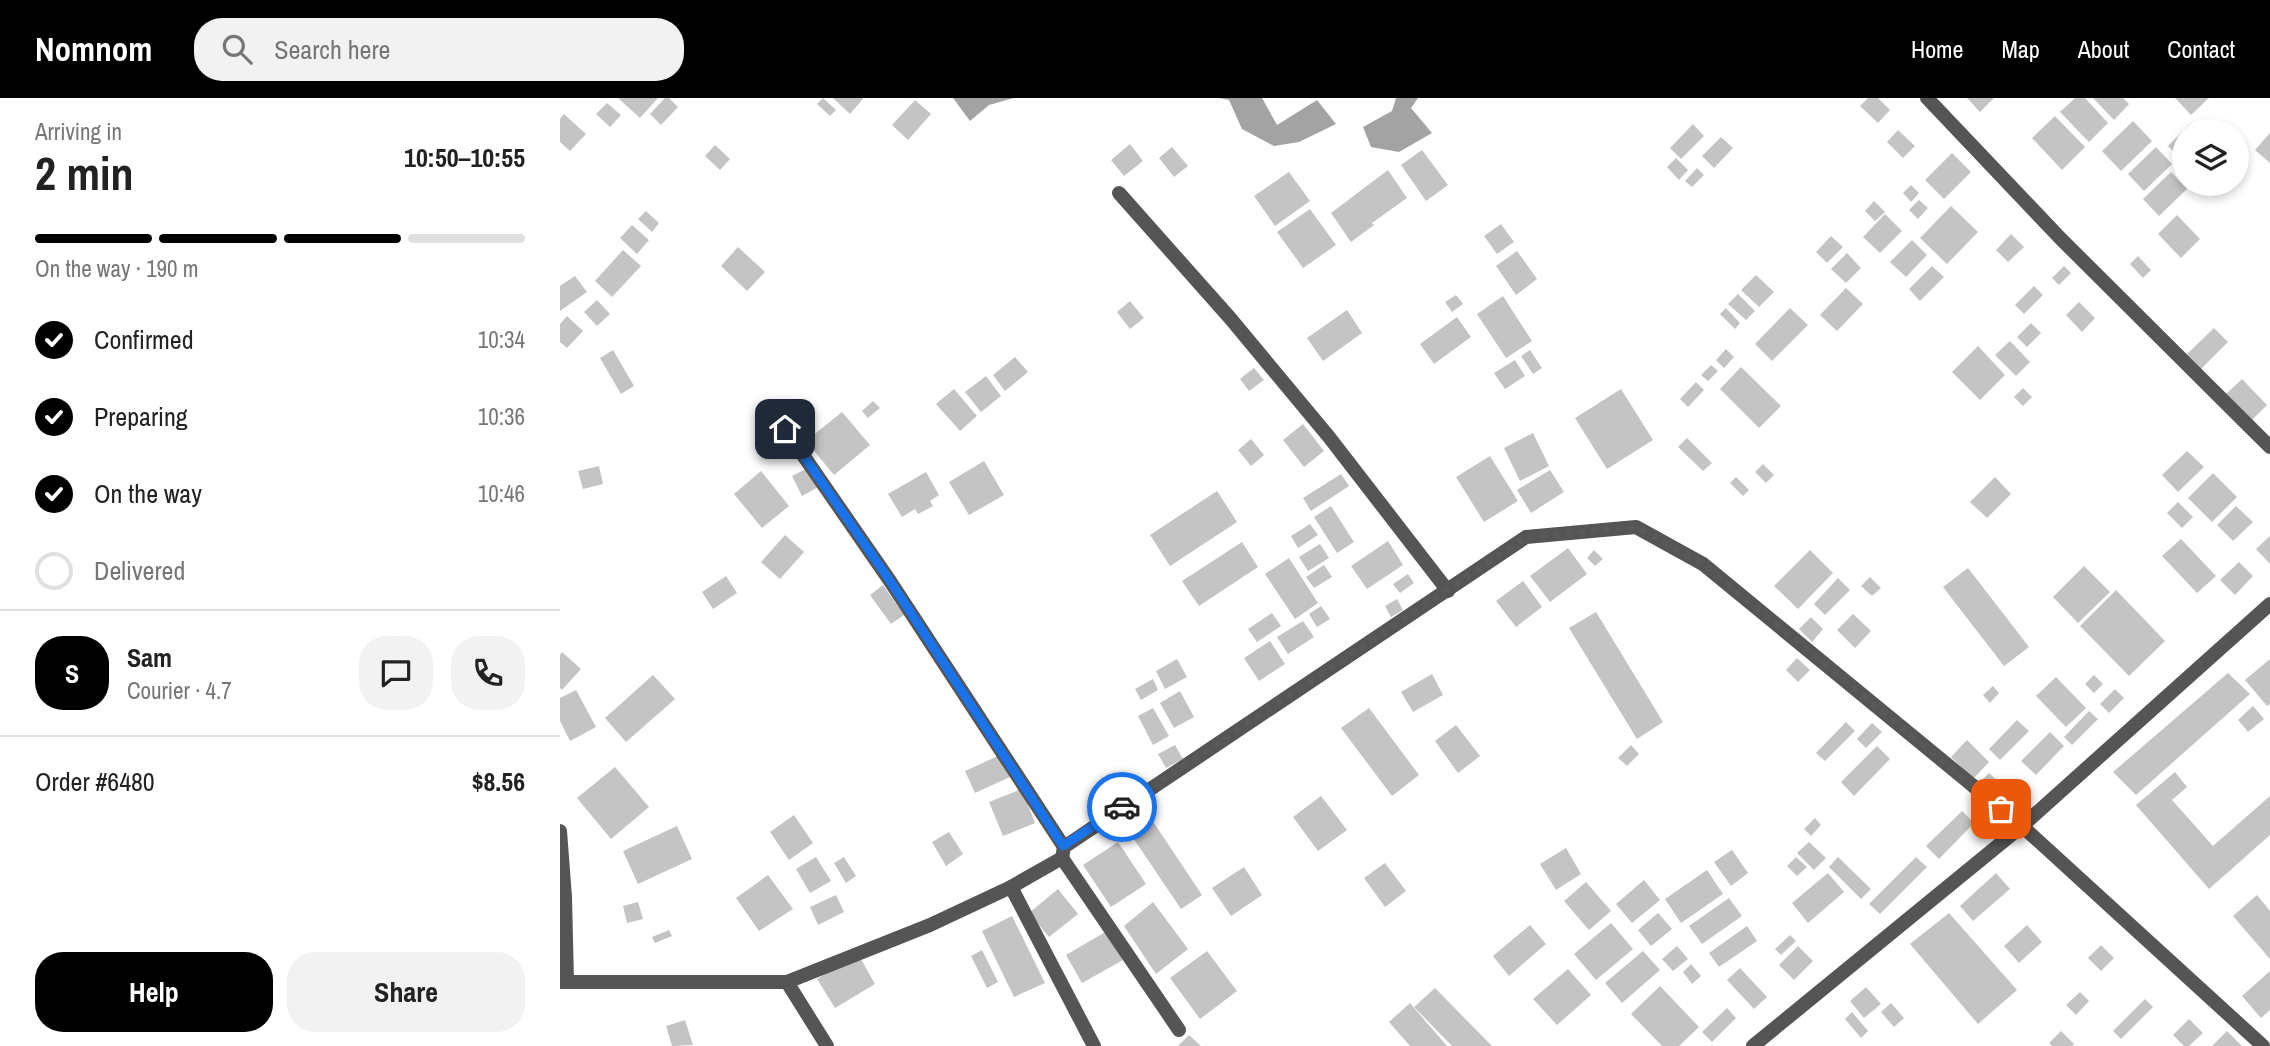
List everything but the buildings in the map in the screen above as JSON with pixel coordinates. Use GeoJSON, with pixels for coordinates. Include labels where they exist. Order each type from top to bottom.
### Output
{"type":"FeatureCollection","features":[{"type":"Feature","properties":{"kind":"street"},"geometry":{"type":"LineString","coordinates":[[1927,98],[2061,239],[2270,447]]}},
{"type":"Feature","properties":{"kind":"street"},"geometry":{"type":"LineString","coordinates":[[1119,193],[1230,318],[1329,437],[1448,591]]}},
{"type":"Feature","properties":{"kind":"street"},"geometry":{"type":"LineString","coordinates":[[785,429],[890,581],[1179,1030]]}},
{"type":"Feature","properties":{"kind":"street"},"geometry":{"type":"LineString","coordinates":[[560,831],[565,897],[564,982],[788,982],[930,925],[1011,887],[1526,537],[1636,527],[1703,564],[2022,826],[2263,1046]]}},
{"type":"Feature","properties":{"kind":"street"},"geometry":{"type":"LineString","coordinates":[[1754,1046],[2022,826],[2270,604]]}},
{"type":"Feature","properties":{"kind":"street"},"geometry":{"type":"LineString","coordinates":[[1011,887],[1094,1046]]}},
{"type":"Feature","properties":{"kind":"street"},"geometry":{"type":"LineString","coordinates":[[788,982],[827,1046]]}},
{"type":"Feature","properties":{"kind":"shaded area"},"geometry":{"type":"Polygon","coordinates":[[[953,98],[1014,98],[989,105],[970,121],[953,98]]]}},
{"type":"Feature","properties":{"kind":"shaded area"},"geometry":{"type":"Polygon","coordinates":[[[1219,98],[1262,98],[1277,125],[1317,100],[1336,124],[1299,142],[1274,146],[1242,129],[1229,100],[1219,98]]]}},
{"type":"Feature","properties":{"kind":"shaded area"},"geometry":{"type":"Polygon","coordinates":[[[1396,98],[1418,98],[1411,108],[1432,133],[1399,152],[1371,147],[1363,127],[1392,111],[1396,98]]]}},
{"type":"Feature","properties":{"kind":"way so far"},"geometry":{"type":"LineString","coordinates":[[1122,807],[1526,537],[1636,527],[1703,564],[2001,809]]}},
{"type":"Feature","properties":{"kind":"route"},"geometry":{"type":"LineString","coordinates":[[785,429],[890,581],[1063,846],[1122,807]]}}]}
